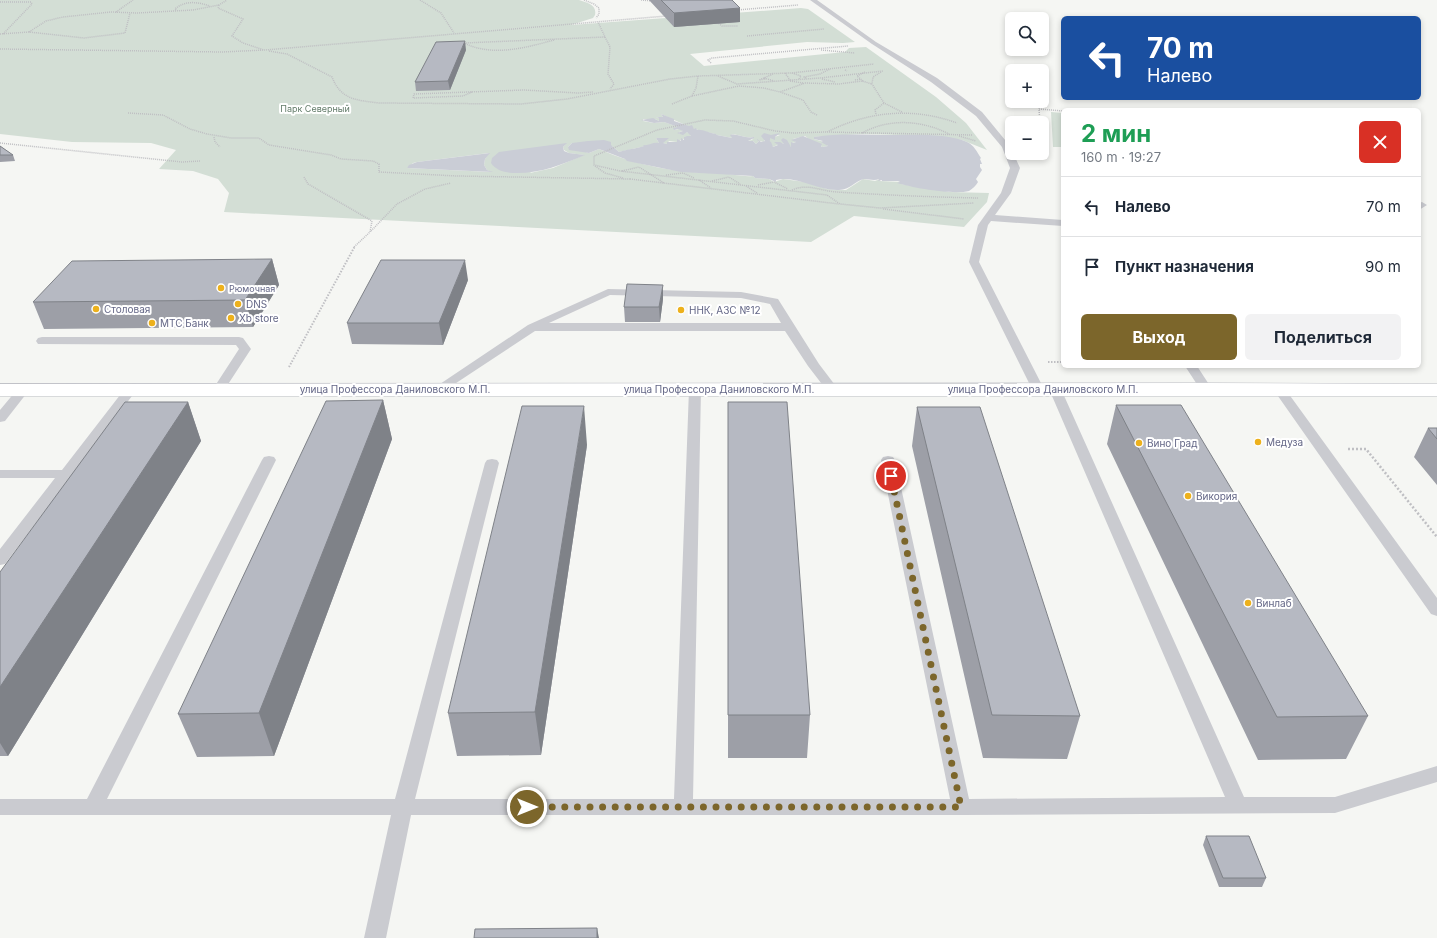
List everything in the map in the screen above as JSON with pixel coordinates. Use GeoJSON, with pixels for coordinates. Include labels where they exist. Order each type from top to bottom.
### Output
{"type":"FeatureCollection","features":[{"type":"Feature","properties":{"kind":"main road","name":"улица Профессора Даниловского М.П."},"geometry":{"type":"LineString","coordinates":[[0,390],[440,388],[1437,390]]}},
{"type":"Feature","properties":{"kind":"lane"},"geometry":{"type":"LineString","coordinates":[[815,2],[874,43],[934,80],[979,114],[1006,146],[1015,168],[1006,193],[983,225],[974,262],[1046,389],[1238,805]]}},
{"type":"Feature","properties":{"kind":"lane"},"geometry":{"type":"LineString","coordinates":[[989,218],[1061,223]]}},
{"type":"Feature","properties":{"kind":"lane"},"geometry":{"type":"LineString","coordinates":[[440,388],[532,327],[608,292],[741,295],[774,301],[814,366],[832,389]]}},
{"type":"Feature","properties":{"kind":"lane"},"geometry":{"type":"LineString","coordinates":[[532,327],[789,327]]}},
{"type":"Feature","properties":{"kind":"lane"},"geometry":{"type":"LineString","coordinates":[[42,341],[239,341],[245,349],[219,389]]}},
{"type":"Feature","properties":{"kind":"lane"},"geometry":{"type":"LineString","coordinates":[[1193,368],[1206,389]]}},
{"type":"Feature","properties":{"kind":"lane"},"geometry":{"type":"LineString","coordinates":[[0,418],[24,389]]}},
{"type":"Feature","properties":{"kind":"lane"},"geometry":{"type":"LineString","coordinates":[[0,560],[131,389]]}},
{"type":"Feature","properties":{"kind":"lane"},"geometry":{"type":"LineString","coordinates":[[683,807],[695,389]]}},
{"type":"Feature","properties":{"kind":"lane"},"geometry":{"type":"LineString","coordinates":[[1279,389],[1437,610]]}},
{"type":"Feature","properties":{"kind":"lane"},"geometry":{"type":"LineString","coordinates":[[93,807],[269,460]]}},
{"type":"Feature","properties":{"kind":"lane"},"geometry":{"type":"LineString","coordinates":[[888,460],[961,807]]}},
{"type":"Feature","properties":{"kind":"lane"},"geometry":{"type":"LineString","coordinates":[[375,938],[403,807],[492,463]]}},
{"type":"Feature","properties":{"kind":"lane"},"geometry":{"type":"LineString","coordinates":[[0,474],[66,474]]}},
{"type":"Feature","properties":{"kind":"lane"},"geometry":{"type":"LineString","coordinates":[[0,807],[961,807],[1335,805],[1437,774]]}},
{"type":"Feature","properties":{"kind":"path"},"geometry":{"type":"LineString","coordinates":[[116,12],[133,0]]}},
{"type":"Feature","properties":{"kind":"path"},"geometry":{"type":"LineString","coordinates":[[175,10],[174,9],[176,7],[184,3],[201,3],[210,6],[219,5],[227,0]]}},
{"type":"Feature","properties":{"kind":"path"},"geometry":{"type":"LineString","coordinates":[[420,0],[441,13],[454,33]]}},
{"type":"Feature","properties":{"kind":"path"},"geometry":{"type":"LineString","coordinates":[[472,92],[463,96],[413,98],[414,94],[524,90],[578,93],[603,91],[611,88],[614,84],[608,74],[610,47],[597,20],[600,10],[594,3],[584,0]]}},
{"type":"Feature","properties":{"kind":"path"},"geometry":{"type":"LineString","coordinates":[[641,0],[658,2]]}},
{"type":"Feature","properties":{"kind":"path"},"geometry":{"type":"LineString","coordinates":[[0,2],[23,1],[31,2],[32,4],[3,34]]}},
{"type":"Feature","properties":{"kind":"path"},"geometry":{"type":"LineString","coordinates":[[731,11],[815,2]]}},
{"type":"Feature","properties":{"kind":"path"},"geometry":{"type":"LineString","coordinates":[[219,5],[218,8],[243,19],[232,36],[243,43],[266,50],[287,54],[332,77],[336,87],[344,95],[358,100],[379,103],[521,104],[547,102],[643,83],[698,76],[791,73],[879,63]]}},
{"type":"Feature","properties":{"kind":"path"},"geometry":{"type":"LineString","coordinates":[[29,32],[46,21],[64,17],[116,12],[130,14],[204,8],[210,6]]}},
{"type":"Feature","properties":{"kind":"path"},"geometry":{"type":"LineString","coordinates":[[0,34],[29,32],[84,38],[116,36],[125,33],[130,14]]}},
{"type":"Feature","properties":{"kind":"path"},"geometry":{"type":"LineString","coordinates":[[0,49],[222,52],[266,50],[597,20],[669,16]]}},
{"type":"Feature","properties":{"kind":"path"},"geometry":{"type":"LineString","coordinates":[[713,18],[722,26],[738,26]]}},
{"type":"Feature","properties":{"kind":"path"},"geometry":{"type":"LineString","coordinates":[[748,36],[850,27]]}},
{"type":"Feature","properties":{"kind":"path"},"geometry":{"type":"LineString","coordinates":[[554,40],[528,47],[512,49],[479,49],[467,46],[464,43],[554,40],[605,36]]}},
{"type":"Feature","properties":{"kind":"path"},"geometry":{"type":"LineString","coordinates":[[711,63],[708,60],[712,58],[874,43]]}},
{"type":"Feature","properties":{"kind":"path"},"geometry":{"type":"LineString","coordinates":[[812,49],[858,53]]}},
{"type":"Feature","properties":{"kind":"path"},"geometry":{"type":"LineString","coordinates":[[798,75],[806,76],[820,74],[830,69]]}},
{"type":"Feature","properties":{"kind":"path"},"geometry":{"type":"LineString","coordinates":[[842,75],[847,72],[844,70]]}},
{"type":"Feature","properties":{"kind":"path"},"geometry":{"type":"LineString","coordinates":[[859,78],[864,72],[889,71]]}},
{"type":"Feature","properties":{"kind":"path"},"geometry":{"type":"LineString","coordinates":[[672,104],[692,96],[739,86],[781,81],[806,83],[849,83],[859,78],[881,72]]}},
{"type":"Feature","properties":{"kind":"path"},"geometry":{"type":"LineString","coordinates":[[881,72],[873,77],[872,84],[884,103],[902,113]]}},
{"type":"Feature","properties":{"kind":"path"},"geometry":{"type":"LineString","coordinates":[[754,83],[777,73]]}},
{"type":"Feature","properties":{"kind":"path"},"geometry":{"type":"LineString","coordinates":[[785,73],[790,80],[800,84]]}},
{"type":"Feature","properties":{"kind":"path"},"geometry":{"type":"LineString","coordinates":[[791,73],[801,76]]}},
{"type":"Feature","properties":{"kind":"path"},"geometry":{"type":"LineString","coordinates":[[816,78],[825,79],[851,74]]}},
{"type":"Feature","properties":{"kind":"path"},"geometry":{"type":"LineString","coordinates":[[842,75],[859,78],[863,82],[872,84]]}},
{"type":"Feature","properties":{"kind":"path"},"geometry":{"type":"LineString","coordinates":[[842,75],[859,78],[863,82]]}},
{"type":"Feature","properties":{"kind":"path"},"geometry":{"type":"LineString","coordinates":[[692,96],[696,88],[698,76]]}},
{"type":"Feature","properties":{"kind":"path"},"geometry":{"type":"LineString","coordinates":[[716,76],[737,84],[764,83]]}},
{"type":"Feature","properties":{"kind":"path"},"geometry":{"type":"LineString","coordinates":[[787,77],[801,76]]}},
{"type":"Feature","properties":{"kind":"path"},"geometry":{"type":"LineString","coordinates":[[797,82],[801,76]]}},
{"type":"Feature","properties":{"kind":"path"},"geometry":{"type":"LineString","coordinates":[[806,76],[804,77],[807,79]]}},
{"type":"Feature","properties":{"kind":"path"},"geometry":{"type":"LineString","coordinates":[[825,79],[835,76]]}},
{"type":"Feature","properties":{"kind":"path"},"geometry":{"type":"LineString","coordinates":[[784,81],[820,78],[849,83]]}},
{"type":"Feature","properties":{"kind":"path"},"geometry":{"type":"LineString","coordinates":[[765,79],[781,81]]}},
{"type":"Feature","properties":{"kind":"path"},"geometry":{"type":"LineString","coordinates":[[780,92],[806,83]]}},
{"type":"Feature","properties":{"kind":"path"},"geometry":{"type":"LineString","coordinates":[[748,86],[780,92],[801,98],[810,107],[811,112],[817,115]]}},
{"type":"Feature","properties":{"kind":"path"},"geometry":{"type":"LineString","coordinates":[[876,114],[875,110],[884,103]]}},
{"type":"Feature","properties":{"kind":"path"},"geometry":{"type":"LineString","coordinates":[[1040,116],[1039,109],[1061,111]]}},
{"type":"Feature","properties":{"kind":"path"},"geometry":{"type":"LineString","coordinates":[[128,113],[162,115],[190,130],[207,134],[230,138],[259,138],[269,145],[331,155],[341,159],[373,161],[379,164],[379,172],[456,176],[630,180],[880,208],[964,220]]}},
{"type":"Feature","properties":{"kind":"path"},"geometry":{"type":"LineString","coordinates":[[826,132],[845,122],[876,114],[925,114],[958,124]]}},
{"type":"Feature","properties":{"kind":"path"},"geometry":{"type":"LineString","coordinates":[[630,180],[611,175],[600,170],[592,161],[594,156],[657,130],[705,120],[733,121],[776,131],[792,133],[826,132],[965,135]]}},
{"type":"Feature","properties":{"kind":"path"},"geometry":{"type":"LineString","coordinates":[[862,133],[866,130],[882,125],[908,123],[936,127],[950,134],[983,144]]}},
{"type":"Feature","properties":{"kind":"path"},"geometry":{"type":"LineString","coordinates":[[214,137],[215,142],[220,147]]}},
{"type":"Feature","properties":{"kind":"path"},"geometry":{"type":"LineString","coordinates":[[0,143],[182,162],[200,161]]}},
{"type":"Feature","properties":{"kind":"path"},"geometry":{"type":"LineString","coordinates":[[594,165],[620,171],[651,175],[827,194],[840,204]]}},
{"type":"Feature","properties":{"kind":"path"},"geometry":{"type":"LineString","coordinates":[[620,171],[639,167],[665,184]]}},
{"type":"Feature","properties":{"kind":"path"},"geometry":{"type":"LineString","coordinates":[[660,176],[682,173],[713,189]]}},
{"type":"Feature","properties":{"kind":"path"},"geometry":{"type":"LineString","coordinates":[[304,177],[308,184],[372,221],[370,232]]}},
{"type":"Feature","properties":{"kind":"path"},"geometry":{"type":"LineString","coordinates":[[709,181],[729,177],[741,185]]}},
{"type":"Feature","properties":{"kind":"path"},"geometry":{"type":"LineString","coordinates":[[754,186],[774,182],[790,190],[802,186],[836,192],[898,196],[984,198]]}},
{"type":"Feature","properties":{"kind":"path"},"geometry":{"type":"LineString","coordinates":[[289,367],[353,248],[397,204],[425,189],[451,183]]}},
{"type":"Feature","properties":{"kind":"path"},"geometry":{"type":"LineString","coordinates":[[744,185],[759,194]]}},
{"type":"Feature","properties":{"kind":"path"},"geometry":{"type":"LineString","coordinates":[[880,208],[978,203]]}},
{"type":"Feature","properties":{"kind":"path"},"geometry":{"type":"LineString","coordinates":[[1322,450],[1366,449],[1437,537]]}},
{"type":"Feature","properties":{"kind":"green space","name":"Парк Северный"},"geometry":{"type":"Polygon","coordinates":[[[0,0],[579,0],[589,3],[595,9],[595,15],[593,18],[571,25],[801,8],[808,9],[855,42],[807,42],[690,54],[704,66],[845,52],[849,48],[866,47],[936,97],[966,123],[987,150],[962,140],[935,136],[862,134],[814,137],[814,139],[824,142],[822,143],[825,143],[828,146],[822,147],[820,144],[805,136],[793,139],[796,142],[792,143],[791,147],[784,142],[785,144],[781,143],[773,147],[767,140],[780,135],[766,135],[764,142],[759,141],[756,144],[753,141],[747,141],[752,140],[754,137],[731,135],[732,138],[717,135],[694,129],[661,114],[663,117],[656,117],[659,118],[659,121],[655,119],[643,119],[643,121],[654,123],[664,122],[679,127],[674,130],[679,129],[684,131],[679,132],[679,134],[687,132],[692,135],[677,142],[669,141],[667,144],[662,143],[665,138],[656,138],[659,143],[619,152],[612,146],[572,143],[568,147],[589,153],[599,149],[628,160],[673,170],[753,176],[755,178],[769,179],[774,182],[783,179],[805,182],[827,189],[846,190],[863,179],[875,181],[880,179],[880,181],[901,182],[901,184],[950,192],[989,193],[987,202],[964,227],[854,216],[811,242],[224,212],[229,193],[218,179],[193,171],[159,169],[176,150],[151,143],[72,142],[0,134],[0,0]],[[566,144],[530,173],[553,168],[584,155],[569,153],[564,150],[563,147],[566,144]],[[489,153],[417,162],[413,163],[407,168],[491,172],[487,170],[484,165],[485,159],[489,153]]]}},
{"type":"Feature","properties":{"kind":"green space"},"geometry":{"type":"Polygon","coordinates":[[[1051,112],[1061,113],[1061,147],[1053,147],[1051,112]]]}},
{"type":"Feature","properties":{"kind":"shaded area"},"geometry":{"type":"Polygon","coordinates":[[[661,114],[674,119],[674,121],[689,126],[692,125],[694,129],[696,128],[697,130],[717,135],[732,138],[730,135],[754,137],[748,141],[753,141],[756,144],[759,141],[757,139],[761,142],[765,141],[761,136],[764,133],[771,135],[780,133],[775,137],[775,140],[770,138],[770,141],[768,140],[771,142],[773,147],[778,145],[774,142],[784,144],[781,140],[783,138],[787,140],[791,147],[791,142],[796,142],[791,140],[803,136],[822,144],[822,147],[828,146],[821,142],[823,141],[814,139],[814,137],[852,134],[950,137],[967,142],[973,147],[981,158],[982,164],[980,164],[980,167],[982,170],[976,179],[978,182],[975,186],[969,191],[962,192],[944,192],[923,189],[897,183],[900,182],[898,181],[878,181],[879,179],[864,179],[843,190],[831,190],[799,181],[784,179],[776,180],[776,182],[769,179],[755,178],[753,176],[681,172],[627,161],[599,149],[589,153],[569,150],[568,147],[572,143],[604,140],[611,142],[611,145],[619,152],[644,146],[643,145],[659,143],[656,138],[669,138],[663,143],[667,144],[667,142],[677,142],[677,139],[681,141],[681,138],[684,140],[684,137],[687,137],[685,136],[691,136],[687,132],[683,135],[677,133],[683,131],[678,129],[674,130],[673,128],[678,127],[664,122],[654,123],[641,120],[653,118],[659,121],[659,118],[656,117],[663,117],[661,114]]]}},
{"type":"Feature","properties":{"kind":"shaded area"},"geometry":{"type":"Polygon","coordinates":[[[567,143],[563,147],[564,151],[585,155],[551,168],[526,173],[505,172],[496,168],[491,163],[492,158],[499,152],[567,143]]]}},
{"type":"Feature","properties":{"kind":"shaded area"},"geometry":{"type":"Polygon","coordinates":[[[490,153],[485,159],[484,165],[487,170],[493,172],[407,168],[409,165],[417,162],[490,153]]]}},
{"type":"Feature","properties":{"kind":"building"},"geometry":{"type":"Polygon","coordinates":[[[661,0],[732,0],[740,8],[674,13],[661,0]]]}},
{"type":"Feature","properties":{"kind":"building"},"geometry":{"type":"Polygon","coordinates":[[[465,41],[448,81],[415,82],[436,42],[465,41]]]}},
{"type":"Feature","properties":{"kind":"building"},"geometry":{"type":"Polygon","coordinates":[[[0,146],[13,155],[0,155],[0,146]]]}},
{"type":"Feature","properties":{"kind":"building"},"geometry":{"type":"Polygon","coordinates":[[[272,259],[245,300],[33,302],[72,261],[272,259]]]}},
{"type":"Feature","properties":{"kind":"building"},"geometry":{"type":"Polygon","coordinates":[[[381,260],[465,260],[439,323],[347,323],[381,260]]]}},
{"type":"Feature","properties":{"kind":"building"},"geometry":{"type":"Polygon","coordinates":[[[627,284],[663,285],[659,307],[624,307],[627,284]]]}},
{"type":"Feature","properties":{"kind":"building"},"geometry":{"type":"Polygon","coordinates":[[[383,400],[259,713],[178,714],[326,401],[383,400]]]}},
{"type":"Feature","properties":{"kind":"building"},"geometry":{"type":"Polygon","coordinates":[[[125,402],[188,402],[0,687],[0,572],[125,402]]]}},
{"type":"Feature","properties":{"kind":"building"},"geometry":{"type":"Polygon","coordinates":[[[728,402],[787,402],[810,715],[728,715],[728,402]]]}},
{"type":"Feature","properties":{"kind":"building"},"geometry":{"type":"Polygon","coordinates":[[[1116,405],[1181,405],[1368,716],[1277,717],[1116,405]]]}},
{"type":"Feature","properties":{"kind":"building"},"geometry":{"type":"Polygon","coordinates":[[[522,406],[584,406],[535,712],[448,713],[522,406]]]}},
{"type":"Feature","properties":{"kind":"building"},"geometry":{"type":"Polygon","coordinates":[[[917,407],[980,407],[1080,716],[992,715],[917,407]]]}},
{"type":"Feature","properties":{"kind":"building"},"geometry":{"type":"Polygon","coordinates":[[[1428,428],[1437,428],[1437,439],[1428,428]]]}},
{"type":"Feature","properties":{"kind":"building"},"geometry":{"type":"Polygon","coordinates":[[[1206,836],[1249,836],[1266,878],[1223,878],[1206,836]]]}},
{"type":"Feature","properties":{"kind":"building"},"geometry":{"type":"Polygon","coordinates":[[[597,928],[597,938],[474,938],[475,929],[597,928]]]}},
{"type":"Feature","properties":{"kind":"place","name":"Рюмочная"},"geometry":{"type":"Point","coordinates":[221,288]}},
{"type":"Feature","properties":{"kind":"place","name":"DNS"},"geometry":{"type":"Point","coordinates":[238,304]}},
{"type":"Feature","properties":{"kind":"place","name":"Столовая"},"geometry":{"type":"Point","coordinates":[96,309]}},
{"type":"Feature","properties":{"kind":"place","name":"ННК, АЗС №12"},"geometry":{"type":"Point","coordinates":[681,310]}},
{"type":"Feature","properties":{"kind":"place","name":"Xb store"},"geometry":{"type":"Point","coordinates":[231,318]}},
{"type":"Feature","properties":{"kind":"place","name":"МТС Банк"},"geometry":{"type":"Point","coordinates":[152,323]}},
{"type":"Feature","properties":{"kind":"place","name":"Медуза"},"geometry":{"type":"Point","coordinates":[1258,442]}},
{"type":"Feature","properties":{"kind":"place","name":"Вино Град"},"geometry":{"type":"Point","coordinates":[1139,443]}},
{"type":"Feature","properties":{"kind":"place","name":"Викория"},"geometry":{"type":"Point","coordinates":[1188,496]}},
{"type":"Feature","properties":{"kind":"place","name":"Винлаб"},"geometry":{"type":"Point","coordinates":[1248,603]}},
{"type":"Feature","properties":{"kind":"route"},"geometry":{"type":"LineString","coordinates":[[527,807],[961,807],[891,476]]}}]}
